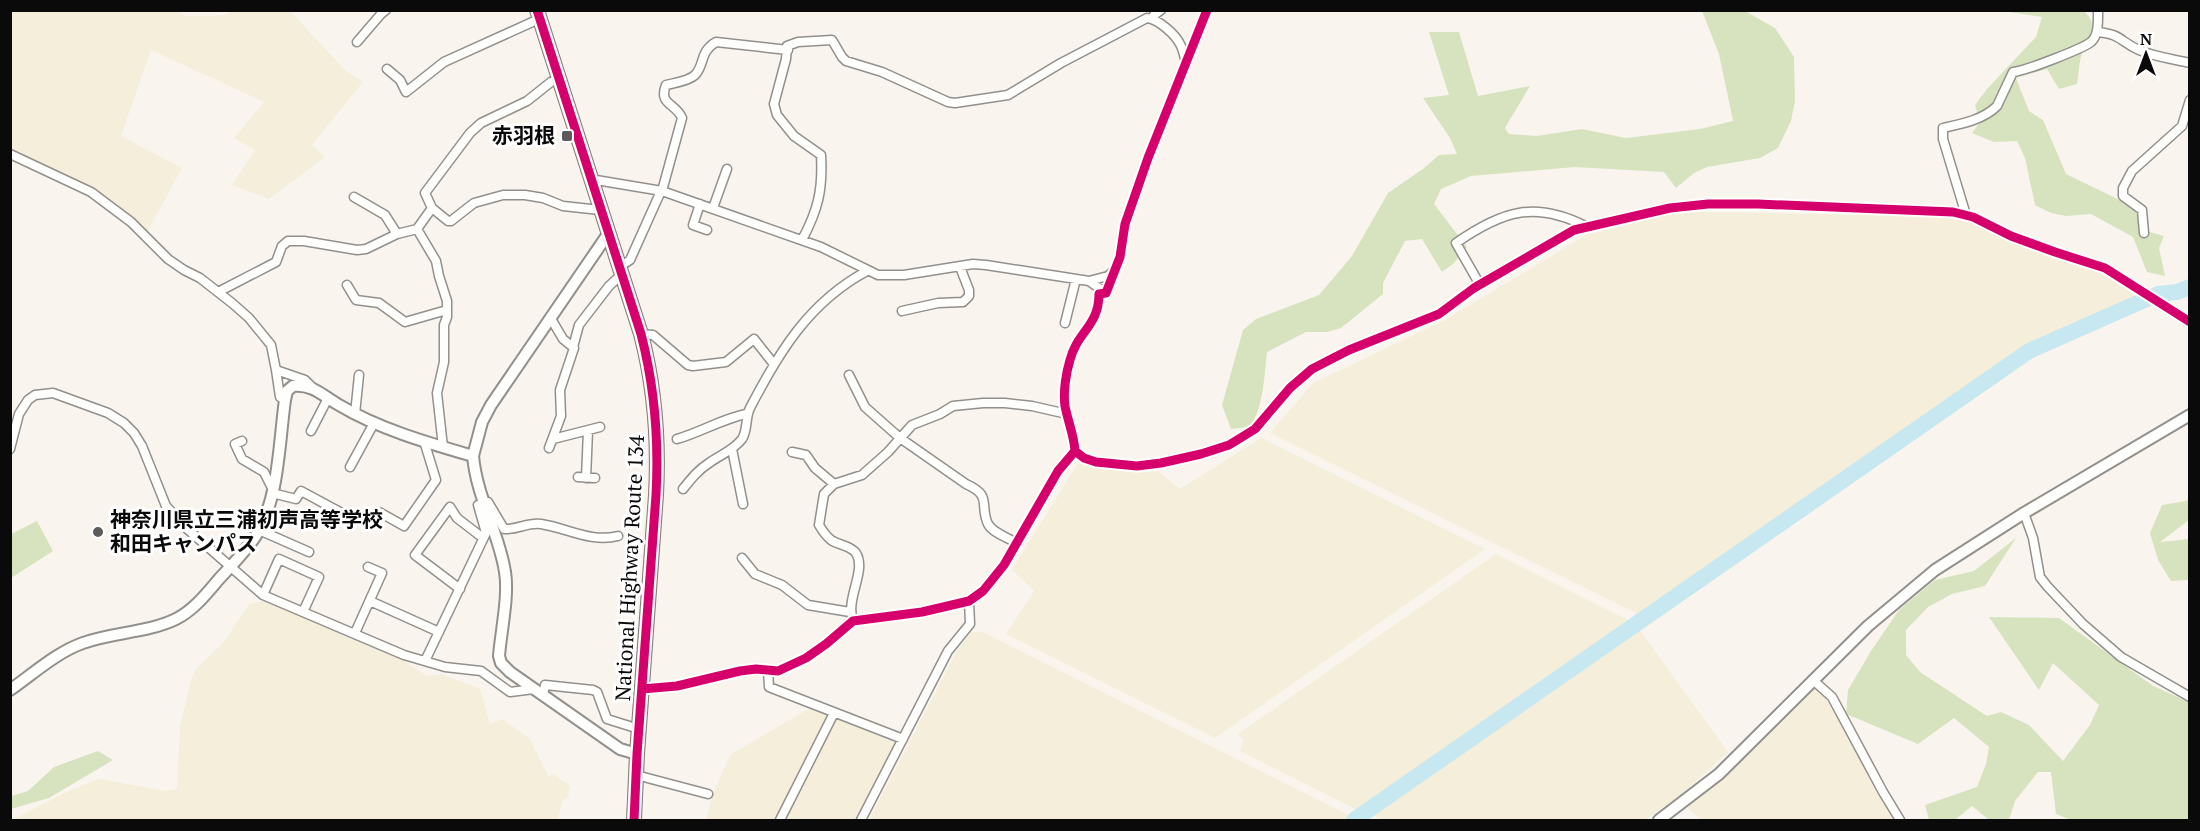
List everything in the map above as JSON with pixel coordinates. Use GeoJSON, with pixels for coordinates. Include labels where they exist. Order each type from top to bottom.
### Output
{"type":"FeatureCollection","features":[{"type":"Feature","properties":{"kind":"highway","name":"National Highway Route 134"},"geometry":{"type":"LineString","coordinates":[[538,15],[640,334],[652,383],[658,456],[634,820]]}},
{"type":"Feature","properties":{"kind":"street"},"geometry":{"type":"LineString","coordinates":[[357,42],[386,10]]}},
{"type":"Feature","properties":{"kind":"street"},"geometry":{"type":"LineString","coordinates":[[1106,293],[1120,257],[1125,224],[1148,158],[1207,10]]}},
{"type":"Feature","properties":{"kind":"street"},"geometry":{"type":"LineString","coordinates":[[1965,216],[1943,139],[1943,128],[1989,113],[1997,106],[2013,72],[2037,66],[2092,41],[2097,32],[2098,10]]}},
{"type":"Feature","properties":{"kind":"street"},"geometry":{"type":"LineString","coordinates":[[802,240],[821,190],[821,155],[794,136],[775,109],[774,104],[788,46],[798,42],[832,40],[846,61],[882,72],[948,102],[965,102],[1008,95],[1107,38],[1155,14],[1180,43],[1186,62]]}},
{"type":"Feature","properties":{"kind":"street"},"geometry":{"type":"LineString","coordinates":[[387,69],[400,80],[406,92],[443,62],[538,15]]}},
{"type":"Feature","properties":{"kind":"street"},"geometry":{"type":"LineString","coordinates":[[2097,32],[2111,33],[2146,53],[2190,63]]}},
{"type":"Feature","properties":{"kind":"street"},"geometry":{"type":"LineString","coordinates":[[600,427],[551,444],[561,416],[560,390],[579,325],[630,261],[661,191],[682,118],[664,99],[666,85],[693,77],[703,53],[708,46],[716,42],[788,50]]}},
{"type":"Feature","properties":{"kind":"street"},"geometry":{"type":"LineString","coordinates":[[559,79],[551,82],[526,101],[486,119],[470,132],[425,193],[432,208],[448,221],[452,221],[474,203],[503,195],[525,195],[543,198],[563,206],[600,210]]}},
{"type":"Feature","properties":{"kind":"street"},"geometry":{"type":"LineString","coordinates":[[2144,233],[2142,210],[2123,196],[2123,188],[2139,164],[2157,151],[2182,126],[2190,100]]}},
{"type":"Feature","properties":{"kind":"street"},"geometry":{"type":"LineString","coordinates":[[10,154],[92,192],[130,222],[168,259],[200,278],[249,318],[271,345],[279,397],[285,400]]}},
{"type":"Feature","properties":{"kind":"street"},"geometry":{"type":"LineString","coordinates":[[713,208],[727,169]]}},
{"type":"Feature","properties":{"kind":"street"},"geometry":{"type":"LineString","coordinates":[[591,179],[661,191],[713,208],[838,254],[878,275],[896,276],[973,264],[1089,281],[1108,276],[1115,270]]}},
{"type":"Feature","properties":{"kind":"street"},"geometry":{"type":"LineString","coordinates":[[354,197],[385,215],[398,234]]}},
{"type":"Feature","properties":{"kind":"street"},"geometry":{"type":"LineString","coordinates":[[700,204],[693,225],[707,230]]}},
{"type":"Feature","properties":{"kind":"street"},"geometry":{"type":"LineString","coordinates":[[1075,451],[1084,458],[1096,462],[1137,466],[1191,456],[1228,445],[1255,429],[1290,388],[1312,369],[1349,350],[1439,314],[1480,285],[1574,230],[1670,208],[1708,204],[1758,204],[1953,212],[2055,252],[2105,268],[2190,322]]}},
{"type":"Feature","properties":{"kind":"street"},"geometry":{"type":"LineString","coordinates":[[218,292],[276,262],[282,246],[288,241],[304,241],[357,250],[366,249],[398,234],[417,229],[432,208]]}},
{"type":"Feature","properties":{"kind":"street"},"geometry":{"type":"LineString","coordinates":[[1480,285],[1456,243],[1474,231],[1506,215],[1531,211],[1571,219],[1587,227]]}},
{"type":"Feature","properties":{"kind":"street"},"geometry":{"type":"LineString","coordinates":[[417,229],[436,261],[447,301],[444,325],[444,362],[437,393],[443,447]]}},
{"type":"Feature","properties":{"kind":"street"},"geometry":{"type":"LineString","coordinates":[[608,234],[491,405],[482,422],[473,456],[483,503],[495,533],[506,574],[499,656],[501,663],[510,672],[620,749],[637,754]]}},
{"type":"Feature","properties":{"kind":"street"},"geometry":{"type":"LineString","coordinates":[[902,311],[938,303],[963,302],[969,296],[969,290],[960,267]]}},
{"type":"Feature","properties":{"kind":"street"},"geometry":{"type":"LineString","coordinates":[[683,489],[696,473],[732,449],[742,439],[745,432],[746,414],[773,363],[798,329],[843,284],[867,271]]}},
{"type":"Feature","properties":{"kind":"street"},"geometry":{"type":"LineString","coordinates":[[1065,323],[1076,279]]}},
{"type":"Feature","properties":{"kind":"street"},"geometry":{"type":"LineString","coordinates":[[1089,281],[1106,293]]}},
{"type":"Feature","properties":{"kind":"street"},"geometry":{"type":"LineString","coordinates":[[347,285],[356,300],[379,303],[405,322],[447,310]]}},
{"type":"Feature","properties":{"kind":"street"},"geometry":{"type":"LineString","coordinates":[[642,689],[677,686],[740,671],[778,671],[796,664],[853,621],[922,612],[969,601],[983,591],[997,575],[1017,543],[1058,471],[1075,451],[1074,435],[1067,414],[1065,396],[1070,358],[1075,346],[1096,315],[1099,294],[1106,293]]}},
{"type":"Feature","properties":{"kind":"street"},"geometry":{"type":"LineString","coordinates":[[550,317],[563,339],[573,347]]}},
{"type":"Feature","properties":{"kind":"street"},"geometry":{"type":"LineString","coordinates":[[640,334],[653,335],[688,365],[726,362],[754,339],[773,363]]}},
{"type":"Feature","properties":{"kind":"street"},"geometry":{"type":"LineString","coordinates":[[276,370],[305,380],[328,398],[374,423],[473,456]]}},
{"type":"Feature","properties":{"kind":"street"},"geometry":{"type":"LineString","coordinates":[[355,414],[359,375]]}},
{"type":"Feature","properties":{"kind":"street"},"geometry":{"type":"LineString","coordinates":[[849,375],[865,407],[900,438],[966,484],[978,489],[985,502],[987,522],[993,530],[1017,543]]}},
{"type":"Feature","properties":{"kind":"street"},"geometry":{"type":"LineString","coordinates":[[10,690],[66,651],[82,643],[154,628],[177,618],[194,607],[231,566],[259,530],[273,492],[287,392],[294,386],[314,388]]}},
{"type":"Feature","properties":{"kind":"street"},"geometry":{"type":"LineString","coordinates":[[10,449],[19,414],[28,400],[35,395],[53,393],[108,413],[124,423],[134,433],[142,446],[166,506],[185,527],[263,595],[404,655],[445,667],[481,671],[510,692],[538,692],[545,685],[593,690],[597,692],[607,719],[639,729]]}},
{"type":"Feature","properties":{"kind":"street"},"geometry":{"type":"LineString","coordinates":[[311,431],[328,398]]}},
{"type":"Feature","properties":{"kind":"street"},"geometry":{"type":"LineString","coordinates":[[853,621],[850,612],[854,586],[860,570],[857,554],[851,548],[831,540],[819,525],[824,494],[834,484],[862,475],[912,425],[953,406],[1014,404],[1067,414]]}},
{"type":"Feature","properties":{"kind":"street"},"geometry":{"type":"LineString","coordinates":[[677,439],[703,431],[730,417],[746,414]]}},
{"type":"Feature","properties":{"kind":"street"},"geometry":{"type":"LineString","coordinates":[[1659,820],[1719,774],[1862,632],[1908,591],[1970,546],[2190,415]]}},
{"type":"Feature","properties":{"kind":"street"},"geometry":{"type":"LineString","coordinates":[[350,467],[374,423]]}},
{"type":"Feature","properties":{"kind":"street"},"geometry":{"type":"LineString","coordinates":[[586,478],[588,431]]}},
{"type":"Feature","properties":{"kind":"street"},"geometry":{"type":"LineString","coordinates":[[242,441],[235,444],[242,459],[264,472],[273,492],[296,499],[302,491],[353,519]]}},
{"type":"Feature","properties":{"kind":"street"},"geometry":{"type":"LineString","coordinates":[[379,512],[404,526],[436,480],[424,441]]}},
{"type":"Feature","properties":{"kind":"street"},"geometry":{"type":"LineString","coordinates":[[732,449],[743,504]]}},
{"type":"Feature","properties":{"kind":"street"},"geometry":{"type":"LineString","coordinates":[[792,452],[806,455],[815,468],[834,484]]}},
{"type":"Feature","properties":{"kind":"street"},"geometry":{"type":"LineString","coordinates":[[425,661],[486,534],[478,505],[488,502],[504,529],[539,524],[593,538],[618,536]]}},
{"type":"Feature","properties":{"kind":"street"},"geometry":{"type":"LineString","coordinates":[[460,588],[416,555],[450,507],[457,518],[483,538]]}},
{"type":"Feature","properties":{"kind":"street"},"geometry":{"type":"LineString","coordinates":[[2024,513],[2034,538],[2040,578],[2047,586],[2083,624],[2121,657],[2190,697]]}},
{"type":"Feature","properties":{"kind":"street"},"geometry":{"type":"LineString","coordinates":[[259,530],[309,552]]}},
{"type":"Feature","properties":{"kind":"street"},"geometry":{"type":"LineString","coordinates":[[742,558],[755,574],[782,585],[808,605],[850,612]]}},
{"type":"Feature","properties":{"kind":"street"},"geometry":{"type":"LineString","coordinates":[[263,595],[279,559],[319,577],[303,612]]}},
{"type":"Feature","properties":{"kind":"street"},"geometry":{"type":"LineString","coordinates":[[355,633],[382,573],[369,567]]}},
{"type":"Feature","properties":{"kind":"street"},"geometry":{"type":"LineString","coordinates":[[370,601],[439,632]]}},
{"type":"Feature","properties":{"kind":"street"},"geometry":{"type":"LineString","coordinates":[[861,820],[948,651],[970,624],[969,601]]}},
{"type":"Feature","properties":{"kind":"street"},"geometry":{"type":"LineString","coordinates":[[768,670],[769,687],[903,739]]}},
{"type":"Feature","properties":{"kind":"street"},"geometry":{"type":"LineString","coordinates":[[1813,680],[1832,697],[1900,820]]}},
{"type":"Feature","properties":{"kind":"street"},"geometry":{"type":"LineString","coordinates":[[780,820],[834,713]]}},
{"type":"Feature","properties":{"kind":"street"},"geometry":{"type":"LineString","coordinates":[[636,775],[708,794]]}},
{"type":"Feature","properties":{"kind":"shaded area"},"geometry":{"type":"Polygon","coordinates":[[[178,10],[185,16],[225,15],[232,11],[290,11],[345,70],[363,82],[312,145],[325,157],[269,199],[232,185],[255,150],[234,138],[264,102],[151,50],[121,136],[182,168],[146,234],[98,191],[11,151],[11,11],[178,10]]]}},
{"type":"Feature","properties":{"kind":"shaded area"},"geometry":{"type":"Polygon","coordinates":[[[1701,212],[1949,216],[1971,221],[2023,244],[2113,276],[2140,293],[2031,345],[1640,615],[1270,433],[1313,383],[1445,320],[1586,235],[1670,214],[1701,212]]]}},
{"type":"Feature","properties":{"kind":"shaded area"},"geometry":{"type":"Polygon","coordinates":[[[1261,438],[1485,549],[1215,738],[1006,634],[1034,591],[1012,570],[1078,463],[1139,473],[1158,471],[1180,489],[1261,438]]]}},
{"type":"Feature","properties":{"kind":"shaded area"},"geometry":{"type":"Polygon","coordinates":[[[1496,554],[1630,621],[1359,811],[1240,751],[1243,740],[1238,734],[1496,554]]]}},
{"type":"Feature","properties":{"kind":"shaded area"},"geometry":{"type":"Polygon","coordinates":[[[263,601],[396,656],[427,676],[441,674],[480,689],[490,724],[502,719],[529,738],[549,777],[553,774],[570,786],[568,797],[562,801],[558,820],[11,820],[71,790],[99,779],[166,791],[177,789],[180,727],[191,680],[196,669],[224,642],[249,604],[263,601]]]}},
{"type":"Feature","properties":{"kind":"shaded area"},"geometry":{"type":"Polygon","coordinates":[[[1639,629],[1728,752],[1684,792],[1651,816],[1645,820],[1382,820],[1370,814],[1639,629]]]}},
{"type":"Feature","properties":{"kind":"shaded area"},"geometry":{"type":"Polygon","coordinates":[[[972,632],[983,632],[1359,820],[869,820],[958,649],[972,632]]]}},
{"type":"Feature","properties":{"kind":"shaded area"},"geometry":{"type":"Polygon","coordinates":[[[1812,688],[1817,688],[1827,700],[1901,820],[1702,820],[1688,809],[1688,806],[1753,748],[1812,688]]]}},
{"type":"Feature","properties":{"kind":"shaded area"},"geometry":{"type":"Polygon","coordinates":[[[812,707],[897,740],[855,820],[706,820],[714,790],[731,754],[812,707]]]}},
{"type":"Feature","properties":{"kind":"green space"},"geometry":{"type":"Polygon","coordinates":[[[1702,11],[1745,11],[1775,28],[1794,57],[1795,101],[1791,121],[1778,148],[1760,158],[1707,167],[1694,173],[1676,188],[1664,172],[1575,167],[1471,176],[1441,189],[1434,204],[1467,247],[1453,264],[1442,272],[1422,239],[1405,241],[1383,283],[1383,294],[1341,328],[1327,332],[1306,332],[1267,352],[1263,391],[1255,419],[1250,427],[1231,429],[1222,405],[1243,330],[1256,319],[1319,295],[1352,256],[1388,193],[1439,155],[1457,154],[1450,138],[1423,98],[1449,95],[1429,32],[1459,32],[1478,96],[1530,86],[1505,128],[1509,134],[1537,136],[1582,129],[1626,138],[1700,129],[1733,121],[1719,54],[1702,11]]]}},
{"type":"Feature","properties":{"kind":"green space"},"geometry":{"type":"Polygon","coordinates":[[[2010,11],[2084,11],[2089,17],[2092,30],[2082,54],[2077,84],[2059,89],[2047,69],[2016,78],[2029,111],[2043,120],[2066,174],[2134,207],[2146,231],[2164,236],[2159,248],[2165,276],[2147,272],[2133,237],[2091,214],[2066,216],[2051,213],[2035,205],[2025,158],[2017,141],[1994,142],[1972,133],[1980,122],[1975,105],[2036,37],[2042,17],[2010,11]]]}},
{"type":"Feature","properties":{"kind":"green space"},"geometry":{"type":"Polygon","coordinates":[[[2189,498],[2189,520],[2160,542],[2189,539],[2189,580],[2171,581],[2158,560],[2150,533],[2162,505],[2186,501],[2189,498]]]}},
{"type":"Feature","properties":{"kind":"green space"},"geometry":{"type":"Polygon","coordinates":[[[37,521],[53,551],[11,578],[11,534],[37,521]]]}},
{"type":"Feature","properties":{"kind":"green space"},"geometry":{"type":"Polygon","coordinates":[[[2016,538],[1985,586],[1952,594],[1928,607],[1906,630],[1906,655],[1920,672],[1987,716],[2001,712],[2029,725],[2063,761],[2090,725],[2099,705],[2053,663],[2039,690],[1989,617],[2059,618],[2153,686],[2189,702],[2189,820],[2071,820],[2056,814],[2051,772],[2038,772],[2015,801],[2009,820],[1989,820],[1972,806],[1955,820],[1929,820],[1925,805],[1977,787],[1986,764],[1989,747],[1954,718],[1918,744],[1846,714],[1848,690],[1899,610],[1935,580],[1974,571],[2016,538]]]}},
{"type":"Feature","properties":{"kind":"green space"},"geometry":{"type":"Polygon","coordinates":[[[98,751],[113,760],[49,798],[11,809],[11,796],[28,791],[54,767],[98,751]]]}},
{"type":"Feature","properties":{"kind":"waterway"},"geometry":{"type":"LineString","coordinates":[[1354,820],[2029,351],[2158,294],[2177,292],[2190,287]]}},
{"type":"Feature","properties":{"kind":"cycle path"},"geometry":{"type":"LineString","coordinates":[[537,10],[641,334],[653,394],[657,454],[656,495],[634,820]]}},
{"type":"Feature","properties":{"kind":"cycle path"},"geometry":{"type":"LineString","coordinates":[[642,689],[677,686],[740,671],[756,669],[778,671],[806,658],[853,621],[922,612],[969,601],[983,591],[1004,565],[1058,471],[1075,451],[1064,401],[1070,360],[1077,342],[1092,322],[1099,294],[1106,293],[1120,257],[1125,224],[1148,158],[1207,10]]}},
{"type":"Feature","properties":{"kind":"cycle path"},"geometry":{"type":"LineString","coordinates":[[1075,451],[1084,458],[1096,462],[1137,466],[1201,454],[1229,445],[1255,429],[1290,388],[1312,369],[1349,350],[1439,314],[1474,288],[1574,230],[1670,208],[1708,204],[1758,204],[1953,212],[1973,217],[2011,236],[2105,268],[2190,322]]}},
{"type":"Feature","properties":{"kind":"place","name":"赤羽根"},"geometry":{"type":"Point","coordinates":[567,136]}},
{"type":"Feature","properties":{"kind":"place","name":"神奈川県立三浦初声高等学校 和田キャンパス"},"geometry":{"type":"Point","coordinates":[98,532]}}]}
